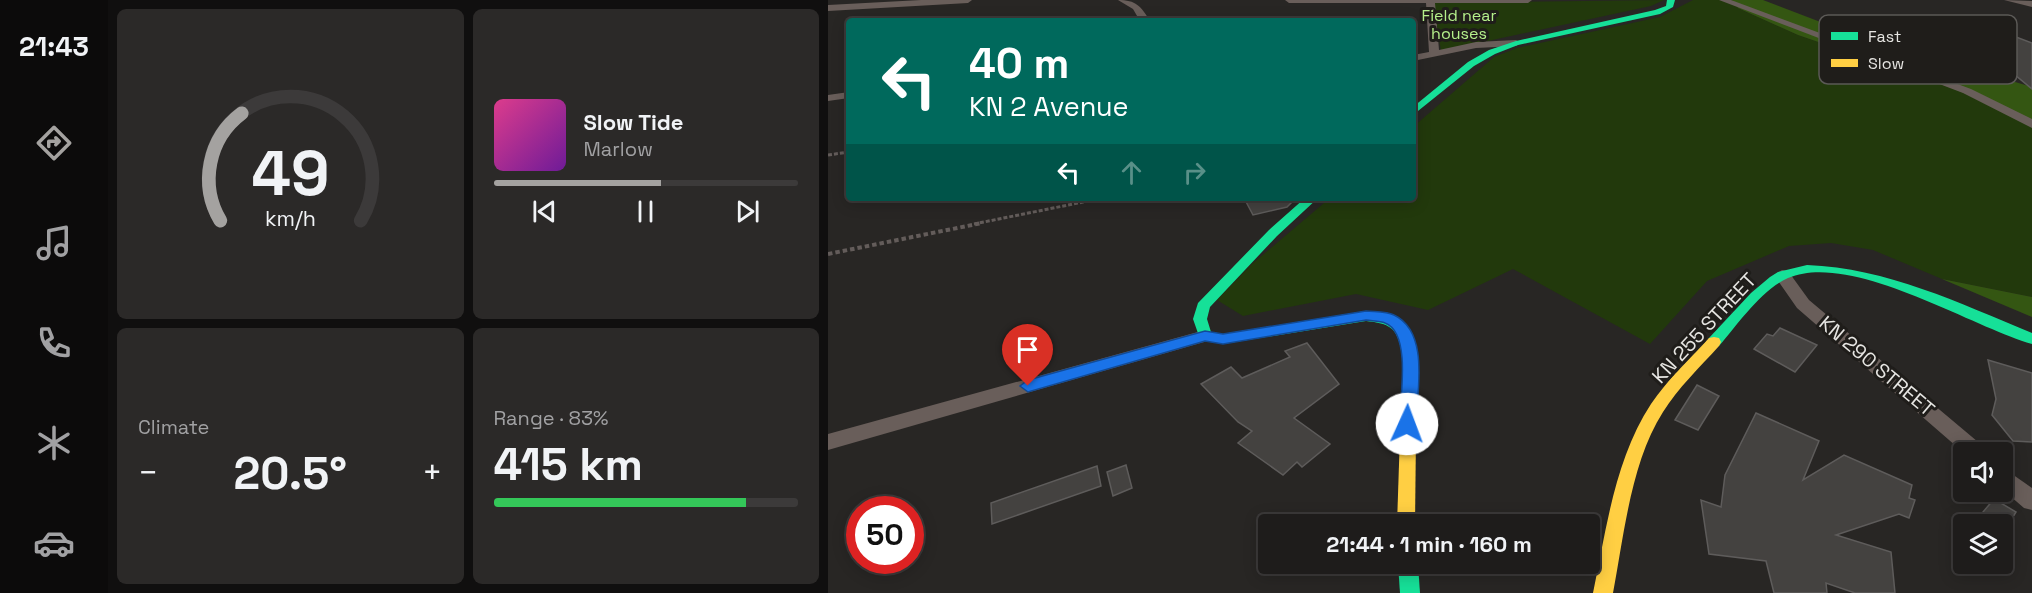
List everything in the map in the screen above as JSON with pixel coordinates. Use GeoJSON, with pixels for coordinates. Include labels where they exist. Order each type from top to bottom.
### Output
{"type":"FeatureCollection","features":[{"type":"Feature","properties":{"kind":"main road"},"geometry":{"type":"LineString","coordinates":[[1416,110],[1471,64],[1516,43],[1657,12],[1669,8],[1671,0]]}},
{"type":"Feature","properties":{"kind":"main road"},"geometry":{"type":"LineString","coordinates":[[1309,201],[1273,233],[1203,306],[1200,319],[1205,336],[1223,339],[1366,316],[1390,318],[1406,333],[1410,354],[1406,514]]}},
{"type":"Feature","properties":{"kind":"main road","name":"KN 255 STREET"},"geometry":{"type":"LineString","coordinates":[[1603,593],[1629,469],[1651,418],[1682,377],[1767,287],[1782,275],[1799,269],[1822,267],[1851,272],[1887,282],[2032,339]]}},
{"type":"Feature","properties":{"kind":"main road"},"geometry":{"type":"LineString","coordinates":[[1409,574],[1410,593]]}},
{"type":"Feature","properties":{"kind":"street"},"geometry":{"type":"LineString","coordinates":[[828,8],[968,0]]}},
{"type":"Feature","properties":{"kind":"street"},"geometry":{"type":"LineString","coordinates":[[1122,0],[1137,7],[1143,18]]}},
{"type":"Feature","properties":{"kind":"street"},"geometry":{"type":"LineString","coordinates":[[1288,0],[1528,0]]}},
{"type":"Feature","properties":{"kind":"street"},"geometry":{"type":"LineString","coordinates":[[1723,0],[1819,36]]}},
{"type":"Feature","properties":{"kind":"street"},"geometry":{"type":"LineString","coordinates":[[2008,0],[2032,4]]}},
{"type":"Feature","properties":{"kind":"street"},"geometry":{"type":"LineString","coordinates":[[1430,1],[1434,54]]}},
{"type":"Feature","properties":{"kind":"street"},"geometry":{"type":"LineString","coordinates":[[1416,57],[1476,45],[1516,43]]}},
{"type":"Feature","properties":{"kind":"street"},"geometry":{"type":"LineString","coordinates":[[1948,84],[2032,124]]}},
{"type":"Feature","properties":{"kind":"street"},"geometry":{"type":"LineString","coordinates":[[828,98],[846,95]]}},
{"type":"Feature","properties":{"kind":"street","name":"KN 290 STREET"},"geometry":{"type":"LineString","coordinates":[[1782,275],[1803,304],[1964,442]]}},
{"type":"Feature","properties":{"kind":"street"},"geometry":{"type":"LineString","coordinates":[[828,442],[1205,336]]}},
{"type":"Feature","properties":{"kind":"street"},"geometry":{"type":"LineString","coordinates":[[2013,486],[2032,501]]}},
{"type":"Feature","properties":{"kind":"path"},"geometry":{"type":"LineString","coordinates":[[828,155],[846,152]]}},
{"type":"Feature","properties":{"kind":"path"},"geometry":{"type":"LineString","coordinates":[[828,254],[1088,201]]}},
{"type":"Feature","properties":{"kind":"green space","name":"Field near houses"},"geometry":{"type":"Polygon","coordinates":[[[1664,0],[1651,6],[1441,51],[1433,3],[1664,0]]]}},
{"type":"Feature","properties":{"kind":"green space"},"geometry":{"type":"Polygon","coordinates":[[[1693,0],[1732,0],[1738,8],[1819,42],[1819,84],[1940,84],[1981,100],[2032,127],[2032,297],[1942,279],[1873,250],[1831,243],[1789,246],[1707,281],[1650,344],[1513,269],[1428,310],[1356,294],[1243,316],[1217,300],[1252,264],[1326,201],[1416,201],[1416,124],[1494,57],[1517,48],[1660,17],[1693,0]]]}},
{"type":"Feature","properties":{"kind":"green space"},"geometry":{"type":"Polygon","coordinates":[[[1732,0],[1763,0],[1819,21],[1819,42],[1798,35],[1738,8],[1732,0]]]}},
{"type":"Feature","properties":{"kind":"green space"},"geometry":{"type":"Polygon","coordinates":[[[2017,83],[2032,87],[2032,127],[1981,100],[1940,84],[2017,83]]]}},
{"type":"Feature","properties":{"kind":"green space"},"geometry":{"type":"Polygon","coordinates":[[[1942,279],[2032,297],[2032,317],[1942,279]]]}},
{"type":"Feature","properties":{"kind":"building"},"geometry":{"type":"Polygon","coordinates":[[[2017,37],[2032,43],[2032,89],[2017,77],[2017,37]]]}},
{"type":"Feature","properties":{"kind":"building"},"geometry":{"type":"Polygon","coordinates":[[[1246,201],[1293,201],[1287,207],[1253,215],[1246,201]]]}},
{"type":"Feature","properties":{"kind":"building"},"geometry":{"type":"Polygon","coordinates":[[[1780,328],[1817,345],[1795,372],[1754,349],[1767,334],[1773,336],[1780,328]]]}},
{"type":"Feature","properties":{"kind":"building"},"geometry":{"type":"Polygon","coordinates":[[[1307,343],[1339,384],[1294,418],[1330,444],[1302,467],[1297,462],[1283,475],[1238,443],[1252,431],[1238,422],[1201,384],[1231,367],[1242,378],[1290,357],[1285,351],[1307,343]]]}},
{"type":"Feature","properties":{"kind":"building"},"geometry":{"type":"Polygon","coordinates":[[[1988,360],[2032,373],[2032,442],[2013,441],[1992,415],[1996,399],[1988,360]]]}},
{"type":"Feature","properties":{"kind":"building"},"geometry":{"type":"Polygon","coordinates":[[[1697,385],[1719,396],[1698,430],[1675,420],[1697,385]]]}},
{"type":"Feature","properties":{"kind":"building"},"geometry":{"type":"Polygon","coordinates":[[[1756,413],[1819,441],[1803,480],[1844,455],[1912,485],[1909,498],[1915,500],[1909,518],[1899,514],[1836,535],[1891,552],[1895,593],[1855,593],[1826,583],[1827,593],[1774,593],[1766,561],[1709,554],[1701,500],[1721,507],[1725,475],[1756,413]]]}},
{"type":"Feature","properties":{"kind":"building"},"geometry":{"type":"Polygon","coordinates":[[[1126,465],[1132,488],[1113,496],[1107,472],[1126,465]]]}},
{"type":"Feature","properties":{"kind":"building"},"geometry":{"type":"Polygon","coordinates":[[[1097,466],[1101,486],[992,524],[991,503],[1097,466]]]}},
{"type":"Feature","properties":{"kind":"building"},"geometry":{"type":"Polygon","coordinates":[[[1991,502],[1999,502],[2016,512],[2013,517],[2013,514],[1981,514],[1991,502]]]}},
{"type":"Feature","properties":{"kind":"traffic: fast"},"geometry":{"type":"LineString","coordinates":[[1416,110],[1471,64],[1492,52],[1516,43],[1657,12],[1669,7],[1671,0]]}},
{"type":"Feature","properties":{"kind":"traffic: fast"},"geometry":{"type":"LineString","coordinates":[[1309,201],[1273,233],[1203,306],[1200,319],[1205,336],[1223,339],[1366,316],[1391,321],[1401,329],[1410,354],[1408,434]]}},
{"type":"Feature","properties":{"kind":"traffic: fast"},"geometry":{"type":"LineString","coordinates":[[1714,342],[1765,287],[1783,275],[1807,269],[1837,270],[1907,288],[2032,339]]}},
{"type":"Feature","properties":{"kind":"traffic: fast"},"geometry":{"type":"LineString","coordinates":[[1409,574],[1410,593]]}},
{"type":"Feature","properties":{"kind":"traffic: slow"},"geometry":{"type":"LineString","coordinates":[[1603,593],[1626,483],[1650,420],[1679,379],[1714,342]]}},
{"type":"Feature","properties":{"kind":"traffic: slow"},"geometry":{"type":"LineString","coordinates":[[1406,514],[1408,434]]}},
{"type":"Feature","properties":{"kind":"route"},"geometry":{"type":"LineString","coordinates":[[1028,386],[1205,336],[1223,339],[1366,316],[1390,318],[1406,333],[1410,354],[1407,424]]}}]}
